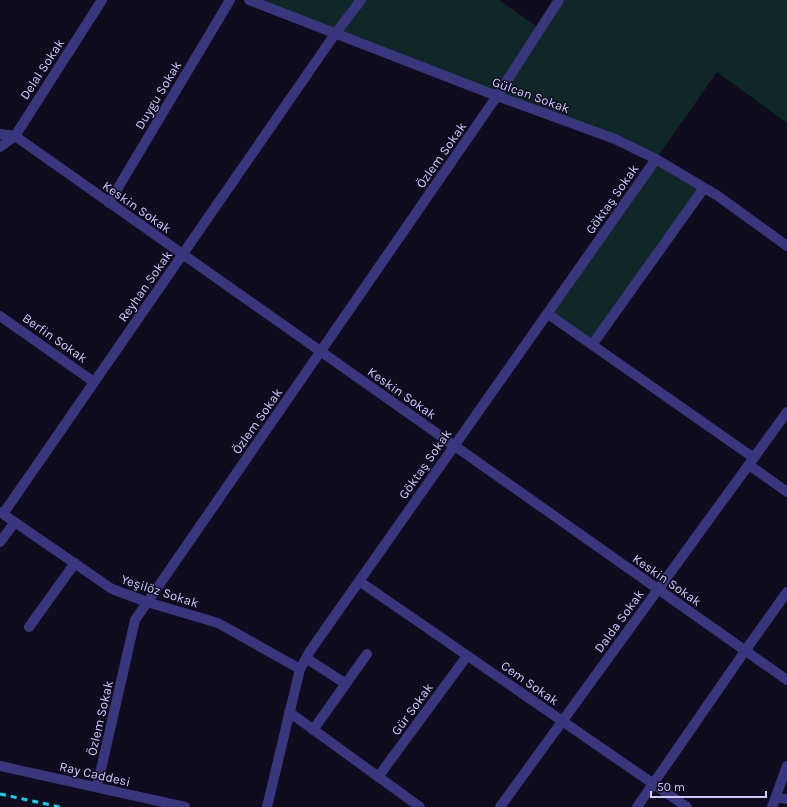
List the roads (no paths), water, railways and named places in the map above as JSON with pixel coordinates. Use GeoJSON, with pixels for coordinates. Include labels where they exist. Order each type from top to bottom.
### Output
{"type":"FeatureCollection","features":[{"type":"Feature","properties":{"kind":"street","name":"Delal Sokak"},"geometry":{"type":"LineString","coordinates":[[0,147],[14,136],[102,0]]}},
{"type":"Feature","properties":{"kind":"street","name":"Duygu Sokak"},"geometry":{"type":"LineString","coordinates":[[109,203],[230,0]]}},
{"type":"Feature","properties":{"kind":"street","name":"Gülcan Sokak"},"geometry":{"type":"LineString","coordinates":[[249,0],[497,96],[615,139],[656,159],[718,196],[787,246]]}},
{"type":"Feature","properties":{"kind":"street","name":"Reyhan Sokak"},"geometry":{"type":"LineString","coordinates":[[2,513],[183,255],[335,34],[361,0]]}},
{"type":"Feature","properties":{"kind":"street","name":"Özlem Sokak"},"geometry":{"type":"LineString","coordinates":[[97,788],[135,620],[497,96],[559,0]]}},
{"type":"Feature","properties":{"kind":"street","name":"Keskin Sokak"},"geometry":{"type":"LineString","coordinates":[[0,134],[14,136],[787,680]]}},
{"type":"Feature","properties":{"kind":"street","name":"Göktaş Sokak"},"geometry":{"type":"LineString","coordinates":[[267,807],[300,669],[306,658],[656,159]]}},
{"type":"Feature","properties":{"kind":"street"},"geometry":{"type":"LineString","coordinates":[[592,345],[704,188]]}},
{"type":"Feature","properties":{"kind":"street"},"geometry":{"type":"LineString","coordinates":[[548,314],[751,461],[787,492]]}},
{"type":"Feature","properties":{"kind":"street","name":"Berfin Sokak"},"geometry":{"type":"LineString","coordinates":[[0,316],[94,382]]}},
{"type":"Feature","properties":{"kind":"street","name":"Dalda Sokak"},"geometry":{"type":"LineString","coordinates":[[500,807],[787,412]]}},
{"type":"Feature","properties":{"kind":"street","name":"Yeşilöz Sokak"},"geometry":{"type":"LineString","coordinates":[[2,513],[112,589],[147,602],[218,623],[300,669]]}},
{"type":"Feature","properties":{"kind":"street"},"geometry":{"type":"LineString","coordinates":[[0,542],[14,522]]}},
{"type":"Feature","properties":{"kind":"street"},"geometry":{"type":"LineString","coordinates":[[29,627],[75,563]]}},
{"type":"Feature","properties":{"kind":"street","name":"Cem Sokak"},"geometry":{"type":"LineString","coordinates":[[359,581],[687,807]]}},
{"type":"Feature","properties":{"kind":"street"},"geometry":{"type":"LineString","coordinates":[[637,807],[787,592]]}},
{"type":"Feature","properties":{"kind":"street"},"geometry":{"type":"LineString","coordinates":[[312,730],[367,654]]}},
{"type":"Feature","properties":{"kind":"street","name":"Gür Sokak"},"geometry":{"type":"LineString","coordinates":[[378,777],[467,656]]}},
{"type":"Feature","properties":{"kind":"street"},"geometry":{"type":"LineString","coordinates":[[306,658],[346,684]]}},
{"type":"Feature","properties":{"kind":"street"},"geometry":{"type":"LineString","coordinates":[[289,712],[420,807]]}},
{"type":"Feature","properties":{"kind":"street","name":"Ray Caddesi"},"geometry":{"type":"LineString","coordinates":[[0,766],[185,807]]}},
{"type":"Feature","properties":{"kind":"street"},"geometry":{"type":"LineString","coordinates":[[772,807],[787,766]]}},
{"type":"Feature","properties":{"kind":"street"},"geometry":{"type":"LineString","coordinates":[[776,796],[787,799]]}},
{"type":"Feature","properties":{"kind":"railway"},"geometry":{"type":"LineString","coordinates":[[0,794],[60,807]]}}]}
